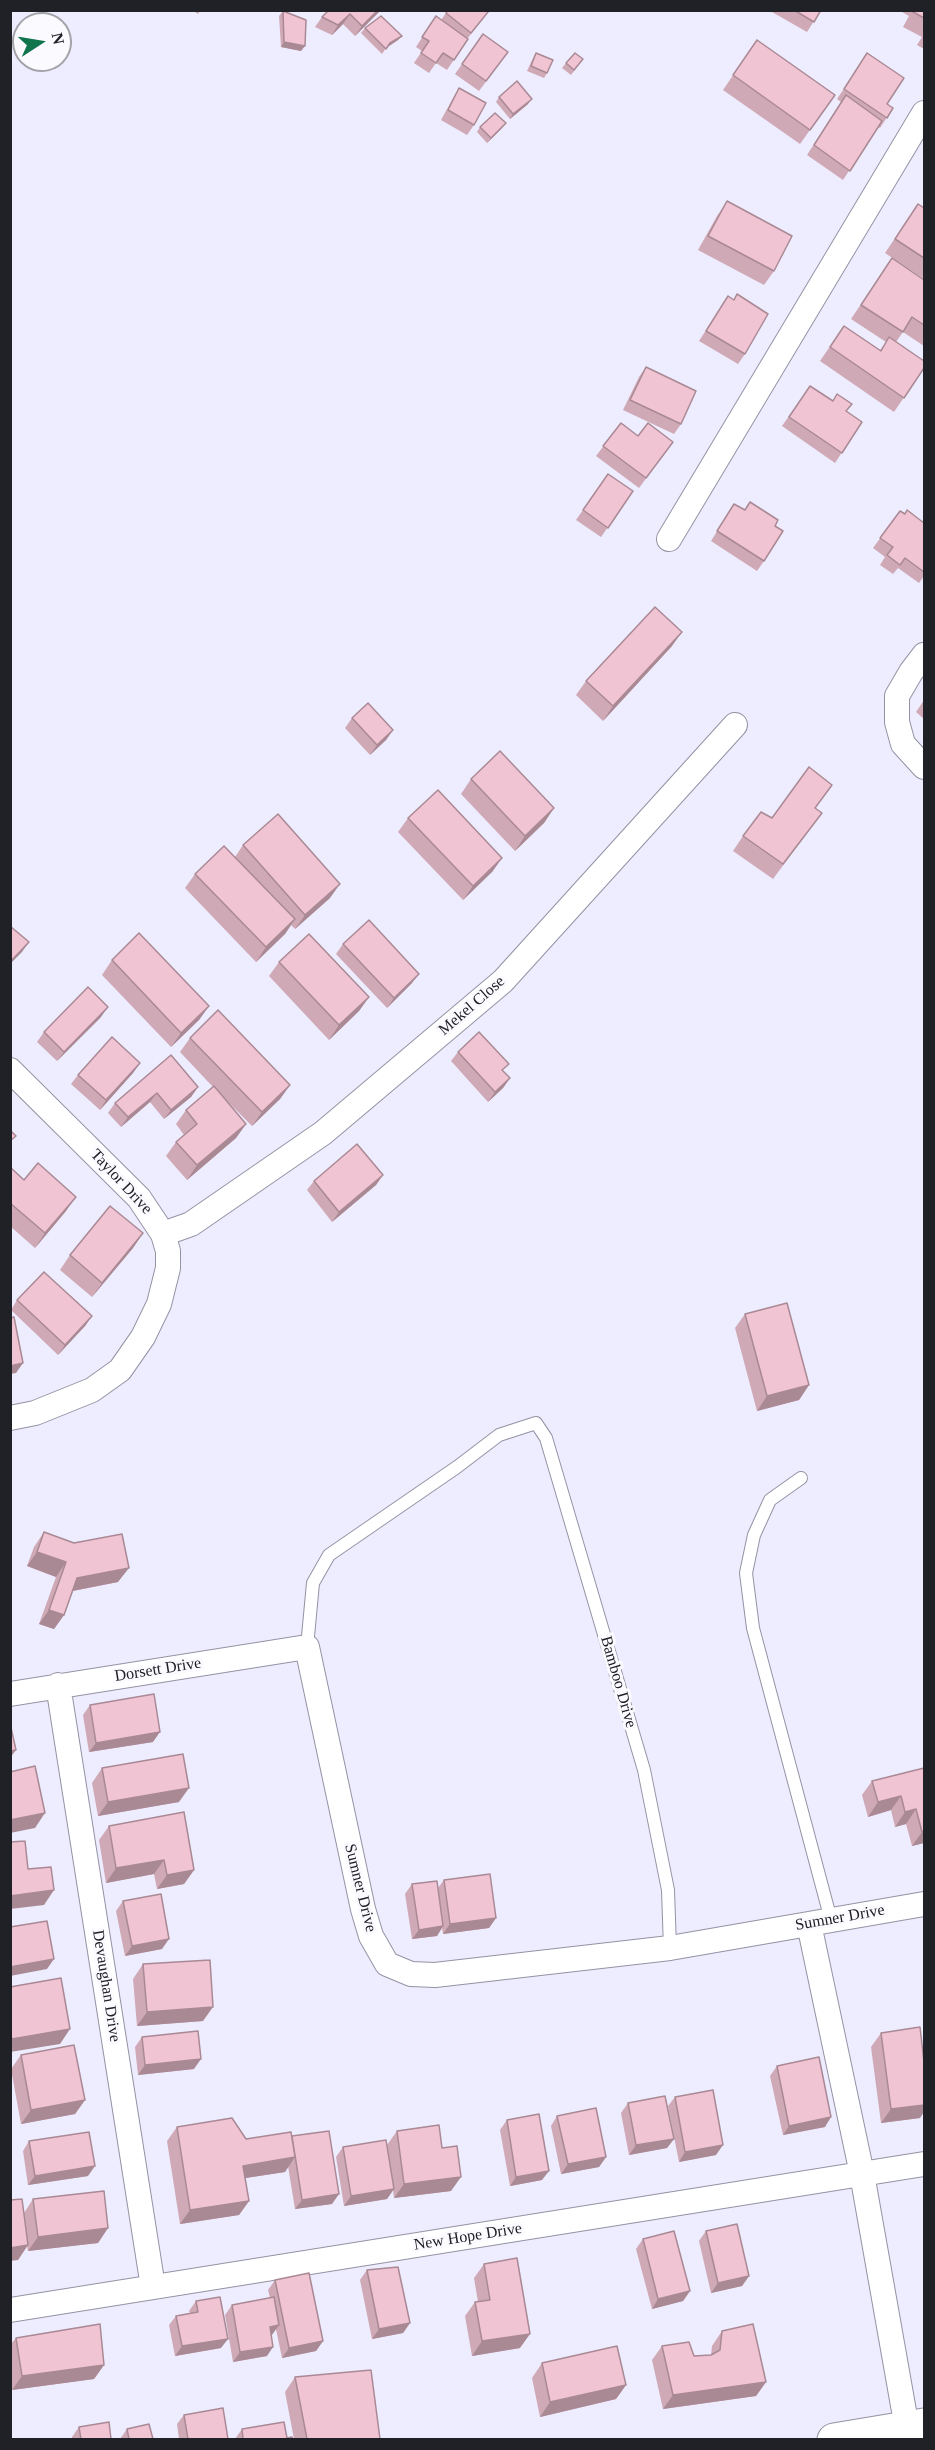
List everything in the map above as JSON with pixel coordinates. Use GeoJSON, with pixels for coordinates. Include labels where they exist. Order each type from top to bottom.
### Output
{"type":"FeatureCollection","features":[{"type":"Feature","properties":{"kind":"main road"},"geometry":{"type":"LineString","coordinates":[[834,2439],[916,2426]]}},
{"type":"Feature","properties":{"kind":"street"},"geometry":{"type":"LineString","coordinates":[[669,538],[924,113]]}},
{"type":"Feature","properties":{"kind":"street"},"geometry":{"type":"LineString","coordinates":[[918,664],[897,696],[897,722],[903,744],[924,767]]}},
{"type":"Feature","properties":{"kind":"street","name":"Mekel Close"},"geometry":{"type":"LineString","coordinates":[[163,1234],[191,1224],[323,1133],[503,981],[735,725]]}},
{"type":"Feature","properties":{"kind":"street","name":"Taylor Drive"},"geometry":{"type":"LineString","coordinates":[[10,1070],[139,1198],[163,1234],[168,1251],[168,1268],[159,1304],[143,1337],[120,1370],[92,1390],[35,1413],[10,1418]]}},
{"type":"Feature","properties":{"kind":"street","name":"Dorsett Drive"},"geometry":{"type":"LineString","coordinates":[[10,1694],[307,1647]]}},
{"type":"Feature","properties":{"kind":"street","name":"Sumner Drive"},"geometry":{"type":"LineString","coordinates":[[307,1647],[363,1909],[371,1936],[387,1964],[411,1974],[435,1975],[670,1948],[924,1904]]}},
{"type":"Feature","properties":{"kind":"street","name":"Devaughan Drive"},"geometry":{"type":"LineString","coordinates":[[58,1685],[153,2287]]}},
{"type":"Feature","properties":{"kind":"street"},"geometry":{"type":"LineString","coordinates":[[820,1922],[862,2174],[916,2426]]}},
{"type":"Feature","properties":{"kind":"street","name":"New Hope Drive"},"geometry":{"type":"LineString","coordinates":[[10,2310],[924,2164]]}},
{"type":"Feature","properties":{"kind":"lane","name":"Sumner Drive"},"geometry":{"type":"LineString","coordinates":[[307,1647],[313,1583],[329,1555],[457,1467],[499,1435],[536,1423]]}},
{"type":"Feature","properties":{"kind":"lane","name":"Bamboo Drive"},"geometry":{"type":"LineString","coordinates":[[536,1423],[546,1438],[644,1770],[668,1890],[670,1948]]}},
{"type":"Feature","properties":{"kind":"lane"},"geometry":{"type":"LineString","coordinates":[[801,1478],[770,1500],[754,1535],[746,1573],[753,1628],[820,1922]]}},
{"type":"Feature","properties":{"kind":"building"},"geometry":{"type":"Polygon","coordinates":[[[329,10],[378,10],[362,26],[350,14],[338,25],[322,17],[329,10]]]}},
{"type":"Feature","properties":{"kind":"building"},"geometry":{"type":"Polygon","coordinates":[[[448,10],[487,10],[488,12],[471,33],[446,13],[448,10]]]}},
{"type":"Feature","properties":{"kind":"building"},"geometry":{"type":"Polygon","coordinates":[[[794,10],[821,10],[814,22],[794,10]]]}},
{"type":"Feature","properties":{"kind":"building"},"geometry":{"type":"Polygon","coordinates":[[[924,10],[924,18],[913,12],[924,10]]]}},
{"type":"Feature","properties":{"kind":"building"},"geometry":{"type":"Polygon","coordinates":[[[283,11],[306,20],[305,46],[284,42],[283,11]]]}},
{"type":"Feature","properties":{"kind":"building"},"geometry":{"type":"Polygon","coordinates":[[[381,16],[402,36],[390,43],[386,49],[365,28],[381,16]]]}},
{"type":"Feature","properties":{"kind":"building"},"geometry":{"type":"Polygon","coordinates":[[[436,16],[468,39],[454,60],[443,53],[436,63],[421,53],[429,41],[422,37],[436,16]]]}},
{"type":"Feature","properties":{"kind":"building"},"geometry":{"type":"Polygon","coordinates":[[[483,34],[508,52],[486,81],[462,64],[483,34]]]}},
{"type":"Feature","properties":{"kind":"building"},"geometry":{"type":"Polygon","coordinates":[[[757,40],[835,95],[810,130],[733,75],[757,40]]]}},
{"type":"Feature","properties":{"kind":"building"},"geometry":{"type":"Polygon","coordinates":[[[536,53],[553,60],[547,73],[531,66],[536,53]]]}},
{"type":"Feature","properties":{"kind":"building"},"geometry":{"type":"Polygon","coordinates":[[[575,53],[583,59],[574,70],[566,63],[575,53]]]}},
{"type":"Feature","properties":{"kind":"building"},"geometry":{"type":"Polygon","coordinates":[[[867,53],[904,78],[887,104],[893,108],[887,118],[844,89],[867,53]]]}},
{"type":"Feature","properties":{"kind":"building"},"geometry":{"type":"Polygon","coordinates":[[[517,81],[532,99],[513,114],[499,97],[517,81]]]}},
{"type":"Feature","properties":{"kind":"building"},"geometry":{"type":"Polygon","coordinates":[[[459,88],[486,103],[474,125],[448,110],[459,88]]]}},
{"type":"Feature","properties":{"kind":"building"},"geometry":{"type":"Polygon","coordinates":[[[846,95],[882,121],[850,171],[814,145],[846,95]]]}},
{"type":"Feature","properties":{"kind":"building"},"geometry":{"type":"Polygon","coordinates":[[[495,113],[506,123],[491,138],[480,127],[495,113]]]}},
{"type":"Feature","properties":{"kind":"building"},"geometry":{"type":"Polygon","coordinates":[[[727,201],[792,236],[774,271],[708,236],[727,201]]]}},
{"type":"Feature","properties":{"kind":"building"},"geometry":{"type":"Polygon","coordinates":[[[918,204],[924,208],[924,258],[895,239],[918,204]]]}},
{"type":"Feature","properties":{"kind":"building"},"geometry":{"type":"Polygon","coordinates":[[[892,258],[924,280],[924,325],[912,317],[903,332],[861,305],[892,258]]]}},
{"type":"Feature","properties":{"kind":"building"},"geometry":{"type":"Polygon","coordinates":[[[737,294],[768,314],[745,354],[706,331],[728,296],[734,300],[737,294]]]}},
{"type":"Feature","properties":{"kind":"building"},"geometry":{"type":"Polygon","coordinates":[[[844,326],[881,351],[889,337],[924,361],[924,368],[904,398],[830,347],[844,326]]]}},
{"type":"Feature","properties":{"kind":"building"},"geometry":{"type":"Polygon","coordinates":[[[646,367],[696,391],[681,424],[630,400],[646,367]]]}},
{"type":"Feature","properties":{"kind":"building"},"geometry":{"type":"Polygon","coordinates":[[[810,386],[833,401],[837,394],[852,404],[846,411],[862,422],[842,453],[789,417],[810,386]]]}},
{"type":"Feature","properties":{"kind":"building"},"geometry":{"type":"Polygon","coordinates":[[[621,423],[638,436],[648,423],[673,442],[646,478],[603,446],[621,423]]]}},
{"type":"Feature","properties":{"kind":"building"},"geometry":{"type":"Polygon","coordinates":[[[608,474],[633,491],[608,528],[583,510],[608,474]]]}},
{"type":"Feature","properties":{"kind":"building"},"geometry":{"type":"Polygon","coordinates":[[[750,502],[778,520],[775,526],[783,531],[764,561],[717,531],[734,504],[745,510],[750,502]]]}},
{"type":"Feature","properties":{"kind":"building"},"geometry":{"type":"Polygon","coordinates":[[[907,510],[924,523],[924,572],[905,558],[900,565],[887,555],[893,547],[880,538],[900,511],[905,514],[907,510]]]}},
{"type":"Feature","properties":{"kind":"building"},"geometry":{"type":"Polygon","coordinates":[[[655,607],[682,632],[613,706],[586,681],[655,607]]]}},
{"type":"Feature","properties":{"kind":"building"},"geometry":{"type":"Polygon","coordinates":[[[368,703],[393,730],[377,745],[352,718],[368,703]]]}},
{"type":"Feature","properties":{"kind":"building"},"geometry":{"type":"Polygon","coordinates":[[[500,751],[554,808],[525,836],[471,779],[500,751]]]}},
{"type":"Feature","properties":{"kind":"building"},"geometry":{"type":"Polygon","coordinates":[[[809,767],[832,785],[815,808],[822,813],[783,864],[743,836],[761,812],[772,818],[809,767]]]}},
{"type":"Feature","properties":{"kind":"building"},"geometry":{"type":"Polygon","coordinates":[[[438,790],[502,858],[473,886],[408,818],[438,790]]]}},
{"type":"Feature","properties":{"kind":"building"},"geometry":{"type":"Polygon","coordinates":[[[278,814],[340,884],[305,915],[243,845],[278,814]]]}},
{"type":"Feature","properties":{"kind":"building"},"geometry":{"type":"Polygon","coordinates":[[[224,846],[295,919],[266,947],[195,874],[224,846]]]}},
{"type":"Feature","properties":{"kind":"building"},"geometry":{"type":"Polygon","coordinates":[[[369,920],[419,974],[394,998],[343,944],[369,920]]]}},
{"type":"Feature","properties":{"kind":"building"},"geometry":{"type":"Polygon","coordinates":[[[10,926],[29,942],[10,962],[10,926]]]}},
{"type":"Feature","properties":{"kind":"building"},"geometry":{"type":"Polygon","coordinates":[[[139,933],[209,1006],[181,1033],[112,960],[139,933]]]}},
{"type":"Feature","properties":{"kind":"building"},"geometry":{"type":"Polygon","coordinates":[[[309,934],[369,997],[339,1025],[279,962],[309,934]]]}},
{"type":"Feature","properties":{"kind":"building"},"geometry":{"type":"Polygon","coordinates":[[[88,987],[108,1007],[64,1052],[44,1032],[88,987]]]}},
{"type":"Feature","properties":{"kind":"building"},"geometry":{"type":"Polygon","coordinates":[[[218,1010],[290,1085],[262,1112],[190,1038],[218,1010]]]}},
{"type":"Feature","properties":{"kind":"building"},"geometry":{"type":"Polygon","coordinates":[[[479,1032],[509,1064],[502,1070],[510,1078],[495,1092],[458,1052],[479,1032]]]}},
{"type":"Feature","properties":{"kind":"building"},"geometry":{"type":"Polygon","coordinates":[[[112,1037],[140,1063],[106,1100],[78,1075],[112,1037]]]}},
{"type":"Feature","properties":{"kind":"building"},"geometry":{"type":"Polygon","coordinates":[[[171,1055],[198,1087],[171,1110],[157,1093],[128,1117],[115,1103],[171,1055]]]}},
{"type":"Feature","properties":{"kind":"building"},"geometry":{"type":"Polygon","coordinates":[[[214,1086],[246,1124],[197,1165],[176,1142],[197,1124],[186,1110],[214,1086]]]}},
{"type":"Feature","properties":{"kind":"building"},"geometry":{"type":"Polygon","coordinates":[[[10,1130],[16,1136],[10,1141],[10,1130]]]}},
{"type":"Feature","properties":{"kind":"building"},"geometry":{"type":"Polygon","coordinates":[[[357,1144],[383,1175],[339,1212],[314,1181],[357,1144]]]}},
{"type":"Feature","properties":{"kind":"building"},"geometry":{"type":"Polygon","coordinates":[[[38,1163],[76,1197],[45,1233],[10,1203],[10,1167],[24,1180],[38,1163]]]}},
{"type":"Feature","properties":{"kind":"building"},"geometry":{"type":"Polygon","coordinates":[[[110,1206],[143,1233],[102,1283],[70,1255],[110,1206]]]}},
{"type":"Feature","properties":{"kind":"building"},"geometry":{"type":"Polygon","coordinates":[[[44,1272],[92,1316],[65,1345],[17,1300],[44,1272]]]}},
{"type":"Feature","properties":{"kind":"building"},"geometry":{"type":"Polygon","coordinates":[[[787,1303],[809,1385],[767,1396],[745,1314],[787,1303]]]}},
{"type":"Feature","properties":{"kind":"building"},"geometry":{"type":"Polygon","coordinates":[[[14,1317],[23,1363],[10,1366],[10,1318],[14,1317]]]}},
{"type":"Feature","properties":{"kind":"building"},"geometry":{"type":"Polygon","coordinates":[[[44,1532],[74,1543],[122,1534],[129,1568],[77,1578],[64,1615],[49,1610],[66,1562],[37,1552],[44,1532]]]}},
{"type":"Feature","properties":{"kind":"building"},"geometry":{"type":"Polygon","coordinates":[[[154,1694],[160,1732],[96,1743],[90,1705],[154,1694]]]}},
{"type":"Feature","properties":{"kind":"building"},"geometry":{"type":"Polygon","coordinates":[[[10,1723],[16,1750],[10,1751],[10,1723]]]}},
{"type":"Feature","properties":{"kind":"building"},"geometry":{"type":"Polygon","coordinates":[[[183,1754],[189,1788],[108,1802],[102,1768],[183,1754]]]}},
{"type":"Feature","properties":{"kind":"building"},"geometry":{"type":"Polygon","coordinates":[[[35,1766],[45,1813],[10,1820],[10,1772],[35,1766]]]}},
{"type":"Feature","properties":{"kind":"building"},"geometry":{"type":"Polygon","coordinates":[[[924,1768],[924,1831],[922,1832],[916,1809],[905,1812],[901,1796],[878,1802],[872,1781],[924,1768]]]}},
{"type":"Feature","properties":{"kind":"building"},"geometry":{"type":"Polygon","coordinates":[[[184,1812],[194,1870],[167,1875],[164,1860],[116,1868],[109,1826],[184,1812]]]}},
{"type":"Feature","properties":{"kind":"building"},"geometry":{"type":"Polygon","coordinates":[[[25,1841],[28,1869],[51,1867],[54,1890],[10,1896],[10,1842],[25,1841]]]}},
{"type":"Feature","properties":{"kind":"building"},"geometry":{"type":"Polygon","coordinates":[[[490,1874],[496,1918],[450,1924],[444,1880],[490,1874]]]}},
{"type":"Feature","properties":{"kind":"building"},"geometry":{"type":"Polygon","coordinates":[[[437,1881],[443,1926],[419,1930],[412,1884],[437,1881]]]}},
{"type":"Feature","properties":{"kind":"building"},"geometry":{"type":"Polygon","coordinates":[[[161,1894],[169,1939],[132,1946],[123,1901],[161,1894]]]}},
{"type":"Feature","properties":{"kind":"building"},"geometry":{"type":"Polygon","coordinates":[[[47,1921],[54,1959],[10,1967],[10,1927],[47,1921]]]}},
{"type":"Feature","properties":{"kind":"building"},"geometry":{"type":"Polygon","coordinates":[[[210,1960],[213,2007],[147,2012],[143,1964],[210,1960]]]}},
{"type":"Feature","properties":{"kind":"building"},"geometry":{"type":"Polygon","coordinates":[[[61,1978],[70,2029],[12,2039],[10,1987],[61,1978]]]}},
{"type":"Feature","properties":{"kind":"building"},"geometry":{"type":"Polygon","coordinates":[[[920,2027],[924,2062],[924,2105],[891,2109],[881,2033],[920,2027]]]}},
{"type":"Feature","properties":{"kind":"building"},"geometry":{"type":"Polygon","coordinates":[[[198,2031],[201,2059],[145,2065],[142,2037],[198,2031]]]}},
{"type":"Feature","properties":{"kind":"building"},"geometry":{"type":"Polygon","coordinates":[[[74,2045],[85,2100],[31,2110],[21,2055],[74,2045]]]}},
{"type":"Feature","properties":{"kind":"building"},"geometry":{"type":"Polygon","coordinates":[[[819,2057],[831,2117],[789,2126],[777,2066],[819,2057]]]}},
{"type":"Feature","properties":{"kind":"building"},"geometry":{"type":"Polygon","coordinates":[[[713,2090],[723,2145],[685,2152],[675,2097],[713,2090]]]}},
{"type":"Feature","properties":{"kind":"building"},"geometry":{"type":"Polygon","coordinates":[[[665,2096],[674,2139],[636,2145],[628,2103],[665,2096]]]}},
{"type":"Feature","properties":{"kind":"building"},"geometry":{"type":"Polygon","coordinates":[[[596,2108],[606,2157],[568,2164],[557,2116],[596,2108]]]}},
{"type":"Feature","properties":{"kind":"building"},"geometry":{"type":"Polygon","coordinates":[[[539,2114],[549,2171],[516,2177],[507,2120],[539,2114]]]}},
{"type":"Feature","properties":{"kind":"building"},"geometry":{"type":"Polygon","coordinates":[[[232,2118],[246,2139],[291,2132],[295,2157],[243,2166],[249,2201],[190,2210],[177,2127],[232,2118]]]}},
{"type":"Feature","properties":{"kind":"building"},"geometry":{"type":"Polygon","coordinates":[[[439,2125],[442,2148],[457,2146],[461,2177],[404,2184],[397,2131],[439,2125]]]}},
{"type":"Feature","properties":{"kind":"building"},"geometry":{"type":"Polygon","coordinates":[[[329,2131],[339,2194],[302,2200],[292,2136],[329,2131]]]}},
{"type":"Feature","properties":{"kind":"building"},"geometry":{"type":"Polygon","coordinates":[[[89,2132],[95,2166],[35,2176],[29,2141],[89,2132]]]}},
{"type":"Feature","properties":{"kind":"building"},"geometry":{"type":"Polygon","coordinates":[[[386,2140],[394,2189],[351,2196],[343,2147],[386,2140]]]}},
{"type":"Feature","properties":{"kind":"building"},"geometry":{"type":"Polygon","coordinates":[[[104,2191],[108,2228],[38,2237],[33,2199],[104,2191]]]}},
{"type":"Feature","properties":{"kind":"building"},"geometry":{"type":"Polygon","coordinates":[[[22,2199],[28,2245],[10,2248],[10,2200],[22,2199]]]}},
{"type":"Feature","properties":{"kind":"building"},"geometry":{"type":"Polygon","coordinates":[[[737,2224],[749,2276],[718,2283],[706,2231],[737,2224]]]}},
{"type":"Feature","properties":{"kind":"building"},"geometry":{"type":"Polygon","coordinates":[[[674,2231],[690,2291],[658,2299],[643,2239],[674,2231]]]}},
{"type":"Feature","properties":{"kind":"building"},"geometry":{"type":"Polygon","coordinates":[[[517,2258],[530,2334],[482,2341],[475,2302],[490,2300],[484,2264],[517,2258]]]}},
{"type":"Feature","properties":{"kind":"building"},"geometry":{"type":"Polygon","coordinates":[[[398,2267],[410,2323],[379,2329],[367,2270],[398,2267]]]}},
{"type":"Feature","properties":{"kind":"building"},"geometry":{"type":"Polygon","coordinates":[[[309,2273],[323,2341],[289,2348],[275,2280],[309,2273]]]}},
{"type":"Feature","properties":{"kind":"building"},"geometry":{"type":"Polygon","coordinates":[[[220,2297],[228,2339],[182,2346],[176,2316],[198,2312],[196,2301],[220,2297]]]}},
{"type":"Feature","properties":{"kind":"building"},"geometry":{"type":"Polygon","coordinates":[[[274,2297],[279,2325],[270,2327],[273,2347],[240,2352],[232,2305],[274,2297]]]}},
{"type":"Feature","properties":{"kind":"building"},"geometry":{"type":"Polygon","coordinates":[[[100,2324],[104,2365],[22,2376],[16,2338],[100,2324]]]}},
{"type":"Feature","properties":{"kind":"building"},"geometry":{"type":"Polygon","coordinates":[[[753,2324],[766,2382],[673,2395],[662,2346],[689,2342],[694,2356],[711,2355],[720,2350],[722,2331],[753,2324]]]}},
{"type":"Feature","properties":{"kind":"building"},"geometry":{"type":"Polygon","coordinates":[[[617,2346],[626,2385],[550,2402],[542,2363],[617,2346]]]}},
{"type":"Feature","properties":{"kind":"building"},"geometry":{"type":"Polygon","coordinates":[[[371,2370],[380,2439],[307,2439],[295,2377],[371,2370]]]}},
{"type":"Feature","properties":{"kind":"building"},"geometry":{"type":"Polygon","coordinates":[[[223,2408],[228,2439],[188,2439],[184,2415],[223,2408]]]}},
{"type":"Feature","properties":{"kind":"building"},"geometry":{"type":"Polygon","coordinates":[[[109,2422],[111,2439],[81,2439],[79,2427],[109,2422]]]}},
{"type":"Feature","properties":{"kind":"building"},"geometry":{"type":"Polygon","coordinates":[[[284,2422],[287,2438],[292,2437],[293,2439],[243,2439],[242,2429],[284,2422]]]}},
{"type":"Feature","properties":{"kind":"building"},"geometry":{"type":"Polygon","coordinates":[[[149,2424],[153,2439],[129,2439],[127,2429],[149,2424]]]}}]}
